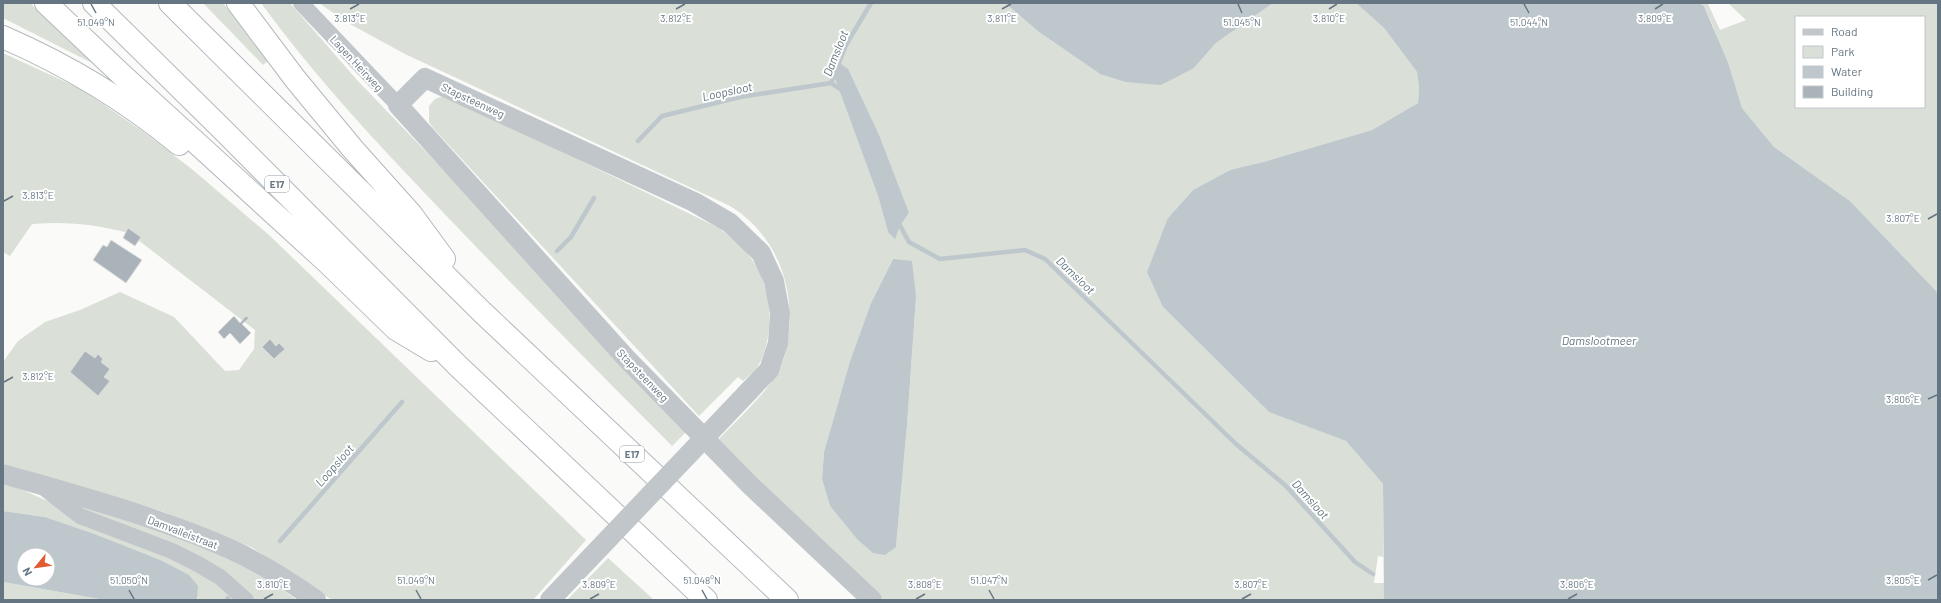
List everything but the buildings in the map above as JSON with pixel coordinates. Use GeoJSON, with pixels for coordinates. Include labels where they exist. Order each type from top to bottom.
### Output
{"type":"FeatureCollection","features":[{"type":"Feature","properties":{"kind":"highway"},"geometry":{"type":"LineString","coordinates":[[46,3],[122,75],[327,262],[396,329],[458,366]]}},
{"type":"Feature","properties":{"kind":"highway","name":"E17"},"geometry":{"type":"LineString","coordinates":[[94,3],[458,366],[706,600]]}},
{"type":"Feature","properties":{"kind":"highway","name":"E17"},"geometry":{"type":"LineString","coordinates":[[170,3],[482,312],[787,600]]}},
{"type":"Feature","properties":{"kind":"highway"},"geometry":{"type":"LineString","coordinates":[[238,3],[296,80],[352,148],[411,214],[482,312]]}},
{"type":"Feature","properties":{"kind":"highway"},"geometry":{"type":"LineString","coordinates":[[3,37],[31,49],[107,93],[152,124],[244,199],[327,262]]}},
{"type":"Feature","properties":{"kind":"street","name":"Lagen Heirweg"},"geometry":{"type":"LineString","coordinates":[[301,3],[398,105]]}},
{"type":"Feature","properties":{"kind":"street","name":"Stapsteenweg"},"geometry":{"type":"LineString","coordinates":[[550,600],[749,391],[769,370],[778,344],[780,313],[774,281],[761,253],[730,223],[694,202],[425,78],[398,105],[626,358],[750,485],[872,600]]}},
{"type":"Feature","properties":{"kind":"street","name":"Damvalleistraat"},"geometry":{"type":"LineString","coordinates":[[3,474],[150,518],[230,549],[287,580],[316,600]]}},
{"type":"Feature","properties":{"kind":"street","name":"Damvalleistraat"},"geometry":{"type":"LineString","coordinates":[[41,486],[80,516],[172,551],[198,564],[220,577],[246,600]]}},
{"type":"Feature","properties":{"kind":"green space"},"geometry":{"type":"Polygon","coordinates":[[[3,3],[30,3],[94,64],[3,18],[3,3]]]}},
{"type":"Feature","properties":{"kind":"green space"},"geometry":{"type":"Polygon","coordinates":[[[203,3],[223,3],[268,61],[263,65],[203,3]]]}},
{"type":"Feature","properties":{"kind":"green space"},"geometry":{"type":"Polygon","coordinates":[[[261,3],[290,3],[357,80],[482,210],[687,431],[672,446],[496,267],[392,158],[302,57],[261,3]]]}},
{"type":"Feature","properties":{"kind":"green space"},"geometry":{"type":"Polygon","coordinates":[[[319,3],[1005,3],[1039,32],[1100,74],[1194,68],[1216,43],[1273,3],[1356,3],[1384,28],[1417,72],[1419,87],[1418,103],[1372,130],[1267,161],[1230,170],[1193,190],[1168,218],[1163,307],[1269,412],[1346,441],[1383,484],[1383,557],[1378,556],[1374,583],[1384,583],[1384,600],[883,600],[758,481],[756,477],[719,439],[758,399],[772,382],[784,357],[788,339],[790,320],[789,300],[785,281],[771,247],[760,231],[730,206],[405,54],[348,23],[319,3]],[[834,76],[878,196],[888,232],[900,226],[909,213],[834,76]],[[893,259],[871,303],[850,361],[824,452],[822,479],[830,506],[858,539],[873,553],[896,547],[907,425],[916,297],[893,259]]]}},
{"type":"Feature","properties":{"kind":"green space"},"geometry":{"type":"Polygon","coordinates":[[[1699,3],[1708,4],[1720,30],[1746,20],[1728,3],[1938,3],[1938,293],[1850,201],[1774,147],[1742,108],[1713,26],[1704,6],[1699,3]]]}},
{"type":"Feature","properties":{"kind":"green space"},"geometry":{"type":"Polygon","coordinates":[[[3,53],[81,89],[145,133],[193,170],[269,235],[586,540],[533,600],[332,600],[253,548],[164,512],[3,464],[3,362],[18,341],[45,322],[80,310],[120,292],[174,317],[225,371],[239,370],[254,349],[255,330],[129,233],[104,227],[80,224],[32,224],[10,256],[3,252],[3,53]]]}},
{"type":"Feature","properties":{"kind":"green space"},"geometry":{"type":"Polygon","coordinates":[[[445,95],[719,228],[737,243],[747,253],[760,274],[769,309],[766,346],[761,361],[755,370],[743,381],[738,377],[699,416],[433,128],[429,122],[429,106],[435,99],[445,95]]]}},
{"type":"Feature","properties":{"kind":"green space"},"geometry":{"type":"Polygon","coordinates":[[[3,484],[23,490],[208,574],[237,600],[197,600],[198,597],[158,559],[45,517],[3,511],[3,484]]]}},
{"type":"Feature","properties":{"kind":"green space"},"geometry":{"type":"Polygon","coordinates":[[[80,506],[137,523],[220,555],[272,583],[297,600],[252,600],[82,513],[80,506]]]}},
{"type":"Feature","properties":{"kind":"green space"},"geometry":{"type":"Polygon","coordinates":[[[608,558],[654,600],[567,600],[608,558]]]}},
{"type":"Feature","properties":{"kind":"green space"},"geometry":{"type":"Polygon","coordinates":[[[3,582],[16,584],[16,587],[31,587],[105,600],[3,600],[3,582]]]}},
{"type":"Feature","properties":{"kind":"water"},"geometry":{"type":"Polygon","coordinates":[[[1005,3],[1273,3],[1216,43],[1194,68],[1161,85],[1126,82],[1100,74],[1039,32],[1005,3]]]}},
{"type":"Feature","properties":{"kind":"water","name":"Damslootmeer"},"geometry":{"type":"Polygon","coordinates":[[[1356,3],[1699,3],[1704,6],[1728,63],[1742,108],[1774,147],[1850,201],[1938,293],[1937,600],[1384,600],[1383,484],[1346,441],[1269,412],[1163,307],[1147,272],[1168,218],[1193,190],[1230,170],[1267,161],[1372,130],[1418,103],[1419,87],[1417,72],[1384,28],[1356,3]]]}},
{"type":"Feature","properties":{"kind":"water"},"geometry":{"type":"Polygon","coordinates":[[[837,61],[848,69],[879,135],[909,213],[900,226],[895,239],[888,232],[878,196],[834,76],[837,61]]]}},
{"type":"Feature","properties":{"kind":"water"},"geometry":{"type":"Polygon","coordinates":[[[893,259],[912,261],[916,297],[907,425],[896,547],[885,555],[873,553],[858,540],[830,506],[822,479],[824,452],[850,361],[871,303],[893,259]]]}},
{"type":"Feature","properties":{"kind":"water"},"geometry":{"type":"Polygon","coordinates":[[[3,511],[45,517],[94,534],[158,559],[189,575],[198,586],[197,600],[105,600],[31,587],[56,587],[56,547],[16,547],[16,584],[3,582],[3,511]]]}},
{"type":"Feature","properties":{"kind":"waterway","name":"Damsloot"},"geometry":{"type":"LineString","coordinates":[[842,90],[831,83],[846,45],[871,3]]}},
{"type":"Feature","properties":{"kind":"waterway","name":"Loopsloot"},"geometry":{"type":"LineString","coordinates":[[638,141],[662,116],[740,97],[831,83]]}},
{"type":"Feature","properties":{"kind":"waterway","name":"Loopsloot"},"geometry":{"type":"LineString","coordinates":[[557,251],[571,237],[594,198]]}},
{"type":"Feature","properties":{"kind":"waterway","name":"Damsloot"},"geometry":{"type":"LineString","coordinates":[[897,220],[909,242],[940,259],[1025,250],[1045,259],[1236,444],[1285,485],[1355,562],[1373,574]]}},
{"type":"Feature","properties":{"kind":"waterway","name":"Loopsloot"},"geometry":{"type":"LineString","coordinates":[[280,541],[402,402]]}}]}
